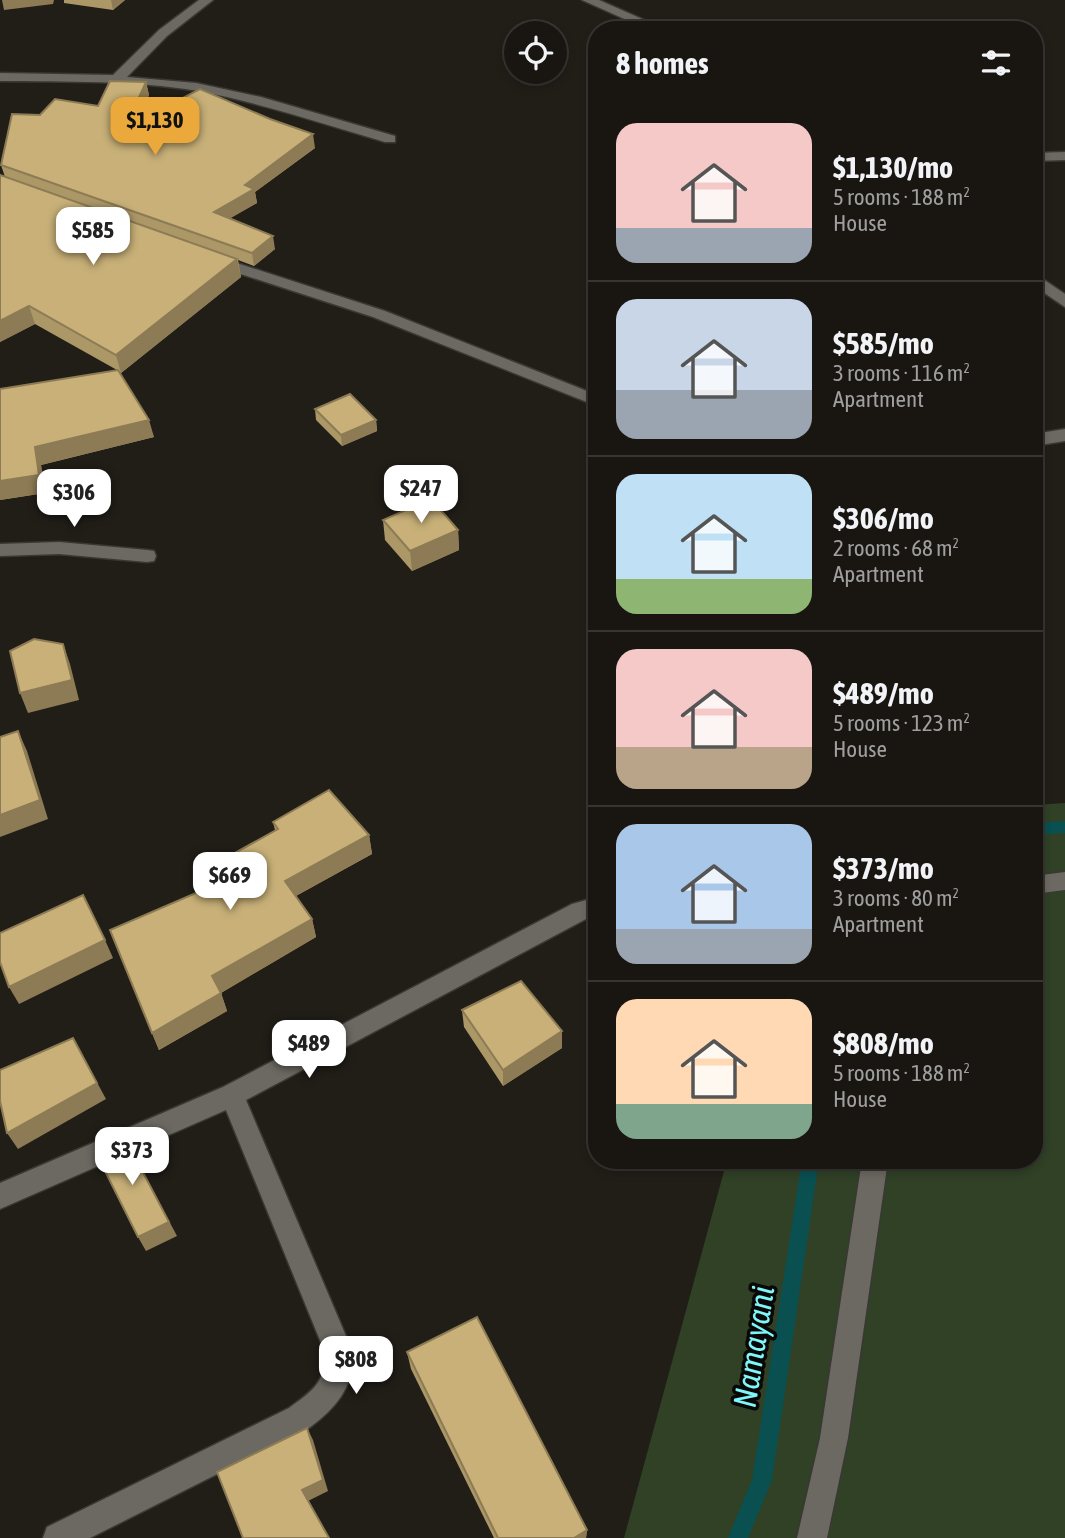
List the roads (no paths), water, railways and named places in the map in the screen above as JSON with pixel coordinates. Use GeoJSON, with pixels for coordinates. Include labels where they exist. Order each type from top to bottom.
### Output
{"type":"FeatureCollection","features":[{"type":"Feature","properties":{"kind":"street"},"geometry":{"type":"LineString","coordinates":[[116,80],[163,33],[207,0]]}},
{"type":"Feature","properties":{"kind":"street"},"geometry":{"type":"LineString","coordinates":[[588,0],[639,21]]}},
{"type":"Feature","properties":{"kind":"street"},"geometry":{"type":"LineString","coordinates":[[0,77],[116,80],[219,91],[390,139]]}},
{"type":"Feature","properties":{"kind":"street"},"geometry":{"type":"LineString","coordinates":[[1043,157],[1065,156]]}},
{"type":"Feature","properties":{"kind":"street"},"geometry":{"type":"LineString","coordinates":[[199,255],[379,314],[588,397]]}},
{"type":"Feature","properties":{"kind":"street"},"geometry":{"type":"LineString","coordinates":[[1043,285],[1065,302]]}},
{"type":"Feature","properties":{"kind":"street"},"geometry":{"type":"LineString","coordinates":[[1043,439],[1065,435]]}},
{"type":"Feature","properties":{"kind":"street"},"geometry":{"type":"LineString","coordinates":[[0,551],[59,548],[147,556]]}},
{"type":"Feature","properties":{"kind":"street"},"geometry":{"type":"LineString","coordinates":[[1043,884],[1065,881]]}},
{"type":"Feature","properties":{"kind":"street"},"geometry":{"type":"LineString","coordinates":[[0,1196],[232,1095],[588,909]]}},
{"type":"Feature","properties":{"kind":"street"},"geometry":{"type":"LineString","coordinates":[[58,1538],[299,1418],[330,1393],[340,1375],[340,1355],[232,1095]]}},
{"type":"Feature","properties":{"kind":"street"},"geometry":{"type":"LineString","coordinates":[[812,1538],[834,1438],[873,1169]]}},
{"type":"Feature","properties":{"kind":"waterway","name":"Namayani"},"geometry":{"type":"LineString","coordinates":[[1043,828],[1065,827]]}},
{"type":"Feature","properties":{"kind":"waterway","name":"Namayani"},"geometry":{"type":"LineString","coordinates":[[738,1538],[762,1480],[810,1169]]}}]}
